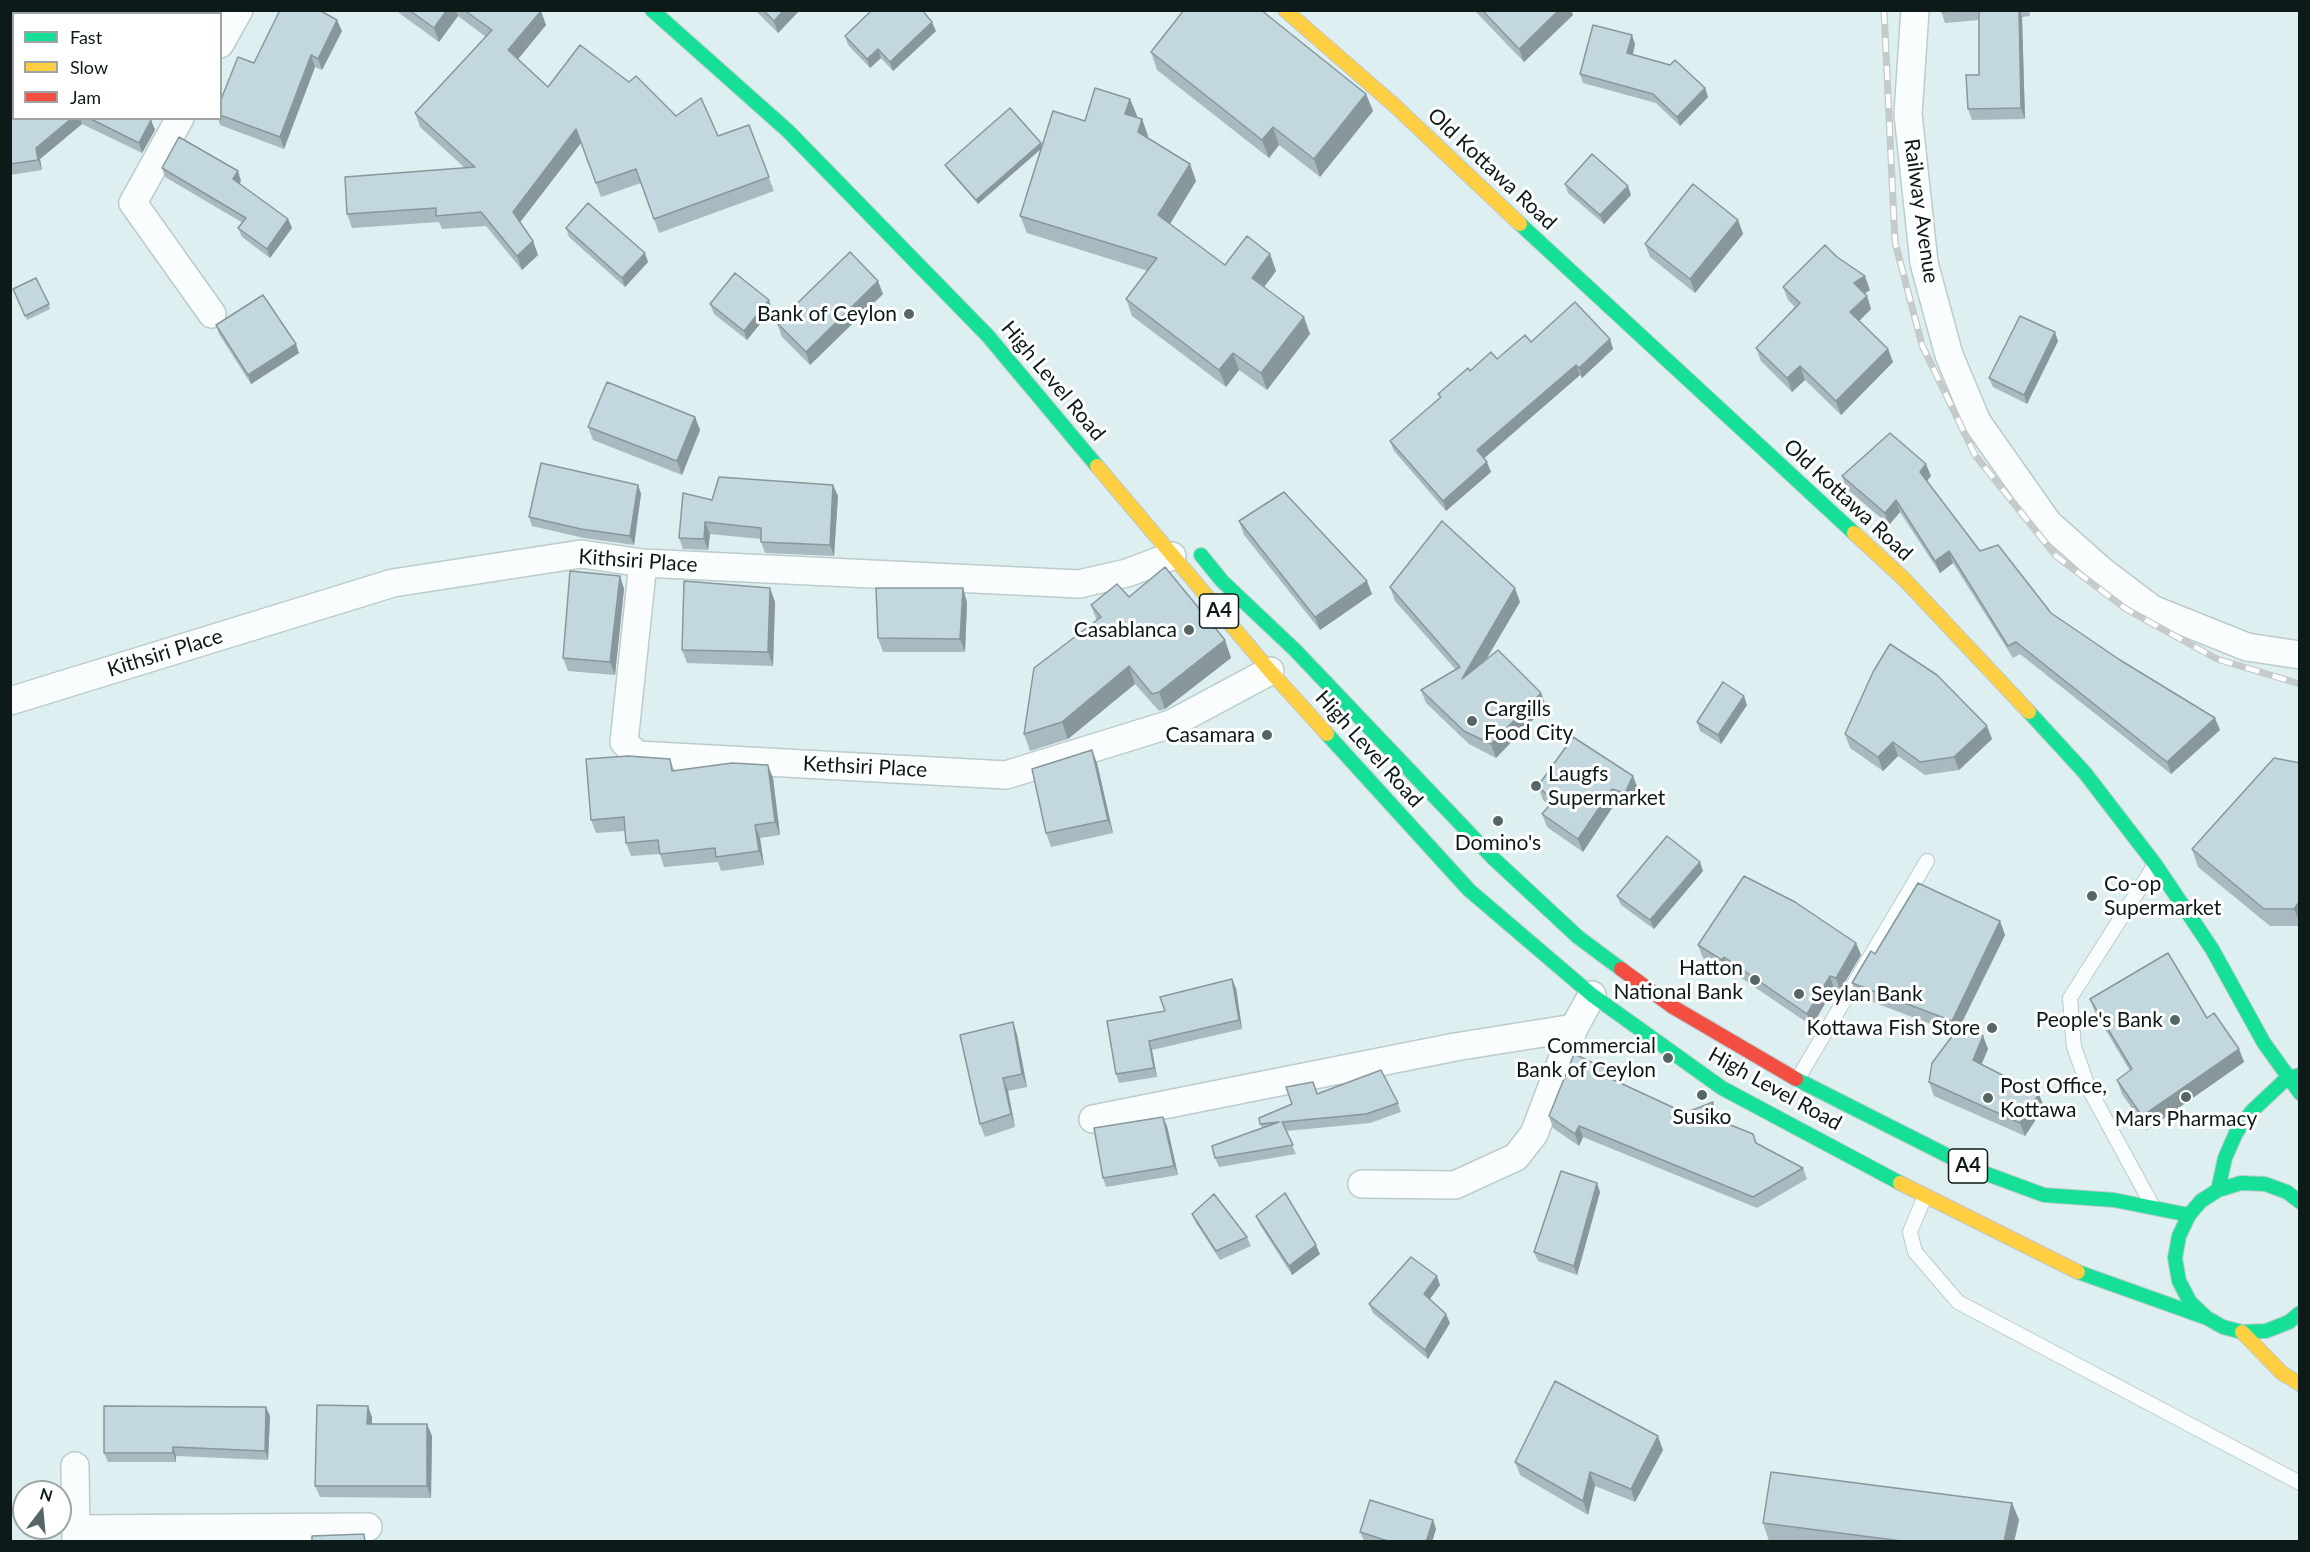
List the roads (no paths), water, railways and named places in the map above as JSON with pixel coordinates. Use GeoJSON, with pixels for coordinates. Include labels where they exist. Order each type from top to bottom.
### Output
{"type":"FeatureCollection","features":[{"type":"Feature","properties":{"kind":"main road","name":"High Level Road"},"geometry":{"type":"LineString","coordinates":[[652,10],[788,130],[988,336],[1181,549],[1270,671],[1469,890],[1592,995],[1722,1088],[1925,1196],[1983,1222],[2070,1269],[2207,1318],[2223,1327],[2242,1332]]}},
{"type":"Feature","properties":{"kind":"main road","name":"Old Kottawa Road"},"geometry":{"type":"LineString","coordinates":[[1285,10],[1394,105],[1590,291],[1904,579],[2085,774],[2155,864],[2293,1076],[2300,1093]]}},
{"type":"Feature","properties":{"kind":"main road","name":"High Level Road"},"geometry":{"type":"LineString","coordinates":[[1181,549],[1222,580],[1294,651],[1493,858],[1578,937],[1673,1007],[1797,1080],[1976,1170],[2044,1194],[2087,1196],[2189,1215]]}},
{"type":"Feature","properties":{"kind":"main road"},"geometry":{"type":"LineString","coordinates":[[2218,1190],[2225,1158],[2236,1133],[2252,1111],[2293,1076]]}},
{"type":"Feature","properties":{"kind":"main road"},"geometry":{"type":"LineString","coordinates":[[2207,1318],[2190,1302],[2179,1281],[2175,1258],[2179,1236],[2189,1215],[2201,1201],[2218,1190],[2241,1183],[2265,1184],[2287,1192],[2300,1202]]}},
{"type":"Feature","properties":{"kind":"main road"},"geometry":{"type":"LineString","coordinates":[[2242,1332],[2266,1330],[2289,1322],[2300,1313]]}},
{"type":"Feature","properties":{"kind":"main road"},"geometry":{"type":"LineString","coordinates":[[2242,1332],[2282,1373],[2300,1384]]}},
{"type":"Feature","properties":{"kind":"street"},"geometry":{"type":"LineString","coordinates":[[222,40],[239,10]]}},
{"type":"Feature","properties":{"kind":"street","name":"Railway Avenue"},"geometry":{"type":"LineString","coordinates":[[1915,10],[1908,114],[1924,263],[1949,355],[1977,422],[2048,523],[2102,571],[2152,609],[2247,647],[2300,655]]}},
{"type":"Feature","properties":{"kind":"street"},"geometry":{"type":"LineString","coordinates":[[179,120],[133,203],[212,314]]}},
{"type":"Feature","properties":{"kind":"street","name":"Kithsiri Place"},"geometry":{"type":"LineString","coordinates":[[10,701],[393,583],[581,554],[644,563],[1079,584],[1127,573],[1181,549]]}},
{"type":"Feature","properties":{"kind":"street","name":"Kethsiri Place"},"geometry":{"type":"LineString","coordinates":[[644,563],[624,742],[637,755],[1006,775],[1171,724],[1270,671]]}},
{"type":"Feature","properties":{"kind":"street"},"geometry":{"type":"LineString","coordinates":[[1362,1184],[1455,1185],[1516,1157],[1534,1134],[1574,1028],[1592,995]]}},
{"type":"Feature","properties":{"kind":"street"},"geometry":{"type":"LineString","coordinates":[[1093,1119],[1455,1047],[1574,1028]]}},
{"type":"Feature","properties":{"kind":"street"},"geometry":{"type":"LineString","coordinates":[[75,1466],[76,1535],[368,1527]]}},
{"type":"Feature","properties":{"kind":"lane"},"geometry":{"type":"LineString","coordinates":[[1797,1080],[1927,861]]}},
{"type":"Feature","properties":{"kind":"lane"},"geometry":{"type":"LineString","coordinates":[[2154,1208],[2090,1089],[2074,1047],[2070,998],[2155,864]]}},
{"type":"Feature","properties":{"kind":"lane"},"geometry":{"type":"LineString","coordinates":[[1925,1196],[1910,1232],[1915,1252],[1958,1302],[2300,1483]]}},
{"type":"Feature","properties":{"kind":"railway"},"geometry":{"type":"LineString","coordinates":[[1884,10],[1895,242],[1922,345],[1975,455],[2056,556],[2126,609],[2217,659],[2300,684]]}},
{"type":"Feature","properties":{"kind":"place","name":"Bank of Ceylon"},"geometry":{"type":"Point","coordinates":[909,314]}},
{"type":"Feature","properties":{"kind":"place","name":"Casablanca"},"geometry":{"type":"Point","coordinates":[1189,630]}},
{"type":"Feature","properties":{"kind":"place","name":"Cargills Food City"},"geometry":{"type":"Point","coordinates":[1472,721]}},
{"type":"Feature","properties":{"kind":"place","name":"Casamara"},"geometry":{"type":"Point","coordinates":[1267,735]}},
{"type":"Feature","properties":{"kind":"place","name":"Laugfs Supermarket"},"geometry":{"type":"Point","coordinates":[1536,786]}},
{"type":"Feature","properties":{"kind":"place","name":"Domino's"},"geometry":{"type":"Point","coordinates":[1498,821]}},
{"type":"Feature","properties":{"kind":"place","name":"Co-op Supermarket"},"geometry":{"type":"Point","coordinates":[2092,896]}},
{"type":"Feature","properties":{"kind":"place","name":"Hatton National Bank"},"geometry":{"type":"Point","coordinates":[1755,980]}},
{"type":"Feature","properties":{"kind":"place","name":"Seylan Bank"},"geometry":{"type":"Point","coordinates":[1799,994]}},
{"type":"Feature","properties":{"kind":"place","name":"People's Bank"},"geometry":{"type":"Point","coordinates":[2175,1020]}},
{"type":"Feature","properties":{"kind":"place","name":"Kottawa Fish Store"},"geometry":{"type":"Point","coordinates":[1992,1028]}},
{"type":"Feature","properties":{"kind":"place","name":"Commercial Bank of Ceylon"},"geometry":{"type":"Point","coordinates":[1668,1058]}},
{"type":"Feature","properties":{"kind":"place","name":"Susiko"},"geometry":{"type":"Point","coordinates":[1702,1095]}},
{"type":"Feature","properties":{"kind":"place","name":"Mars Pharmacy"},"geometry":{"type":"Point","coordinates":[2186,1097]}},
{"type":"Feature","properties":{"kind":"place","name":"Post Office, Kottawa"},"geometry":{"type":"Point","coordinates":[1988,1098]}}]}
